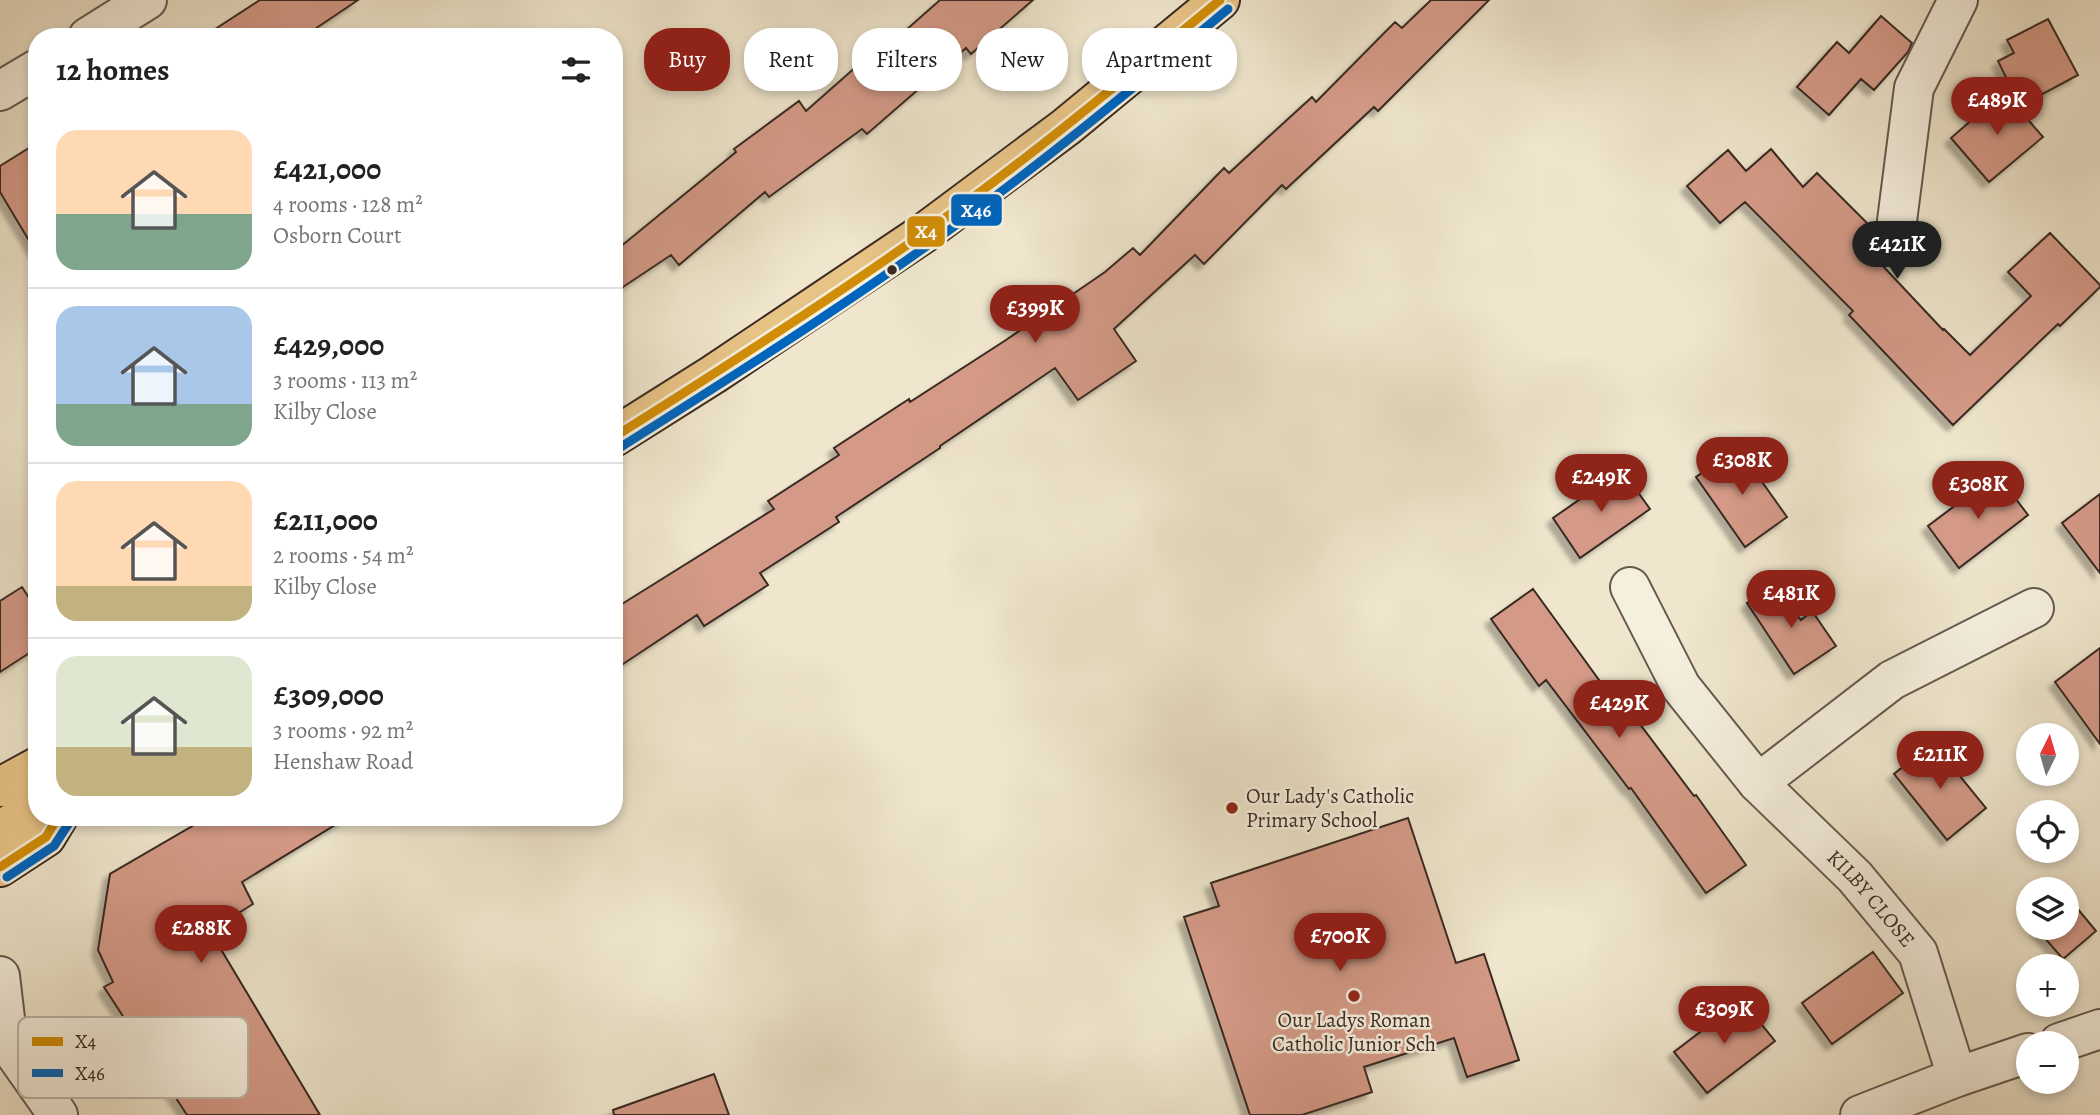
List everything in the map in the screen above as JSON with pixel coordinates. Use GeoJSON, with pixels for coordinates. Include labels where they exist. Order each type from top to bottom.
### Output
{"type":"FeatureCollection","features":[{"type":"Feature","properties":{"kind":"main road"},"geometry":{"type":"LineString","coordinates":[[623,431],[714,374],[923,233],[1066,127],[1220,0]]}},
{"type":"Feature","properties":{"kind":"main road"},"geometry":{"type":"LineString","coordinates":[[0,788],[28,772]]}},
{"type":"Feature","properties":{"kind":"main road"},"geometry":{"type":"LineString","coordinates":[[0,830],[28,814]]}},
{"type":"Feature","properties":{"kind":"main road"},"geometry":{"type":"LineString","coordinates":[[0,867],[46,837],[53,826]]}},
{"type":"Feature","properties":{"kind":"street"},"geometry":{"type":"LineString","coordinates":[[102,28],[147,0]]}},
{"type":"Feature","properties":{"kind":"street"},"geometry":{"type":"LineString","coordinates":[[1897,221],[1914,88],[1958,0]]}},
{"type":"Feature","properties":{"kind":"street"},"geometry":{"type":"LineString","coordinates":[[0,91],[28,74]]}},
{"type":"Feature","properties":{"kind":"street","name":"KILBY CLOSE"},"geometry":{"type":"LineString","coordinates":[[1630,587],[1681,687],[1758,783],[1855,877],[1918,953],[1957,1077]]}},
{"type":"Feature","properties":{"kind":"street"},"geometry":{"type":"LineString","coordinates":[[1758,783],[1892,680],[2034,608]]}},
{"type":"Feature","properties":{"kind":"street"},"geometry":{"type":"LineString","coordinates":[[0,976],[4,1041],[18,1060]]}},
{"type":"Feature","properties":{"kind":"street"},"geometry":{"type":"LineString","coordinates":[[2079,1036],[2100,1029]]}},
{"type":"Feature","properties":{"kind":"street"},"geometry":{"type":"LineString","coordinates":[[1860,1115],[2016,1057]]}},
{"type":"Feature","properties":{"kind":"street"},"geometry":{"type":"LineString","coordinates":[[46,1098],[58,1115]]}},
{"type":"Feature","properties":{"kind":"building"},"geometry":{"type":"Polygon","coordinates":[[[260,0],[358,0],[316,28],[217,28],[260,0]]]}},
{"type":"Feature","properties":{"kind":"building"},"geometry":{"type":"Polygon","coordinates":[[[940,0],[1033,0],[1001,28],[976,28],[976,50],[971,54],[966,48],[962,51],[962,28],[908,28],[940,0]]]}},
{"type":"Feature","properties":{"kind":"building"},"geometry":{"type":"Polygon","coordinates":[[[1431,0],[1489,0],[1378,111],[1374,107],[1286,189],[1282,185],[1204,264],[1195,255],[1114,329],[1136,361],[1078,400],[1055,368],[836,517],[839,522],[760,573],[768,585],[704,626],[697,615],[623,664],[623,603],[774,509],[768,501],[839,455],[834,448],[1006,340],[1105,272],[1133,248],[1140,255],[1224,168],[1229,173],[1312,97],[1316,102],[1395,22],[1402,28],[1431,0]]]}},
{"type":"Feature","properties":{"kind":"building"},"geometry":{"type":"Polygon","coordinates":[[[1881,16],[1912,43],[1908,52],[1874,90],[1861,79],[1829,115],[1797,87],[1837,42],[1849,53],[1881,16]]]}},
{"type":"Feature","properties":{"kind":"building"},"geometry":{"type":"Polygon","coordinates":[[[2048,19],[2078,75],[2020,106],[1998,61],[2014,53],[2007,40],[2048,19]]]}},
{"type":"Feature","properties":{"kind":"building"},"geometry":{"type":"Polygon","coordinates":[[[852,70],[852,91],[916,91],[867,134],[862,129],[769,197],[765,192],[679,265],[671,255],[623,287],[623,245],[736,152],[734,149],[799,101],[806,111],[829,91],[838,91],[838,83],[852,70]]]}},
{"type":"Feature","properties":{"kind":"building"},"geometry":{"type":"Polygon","coordinates":[[[2004,92],[2043,137],[1989,182],[1951,138],[2004,92]]]}},
{"type":"Feature","properties":{"kind":"building"},"geometry":{"type":"Polygon","coordinates":[[[28,149],[28,239],[0,192],[0,166],[28,149]]]}},
{"type":"Feature","properties":{"kind":"building"},"geometry":{"type":"Polygon","coordinates":[[[1771,149],[1803,187],[1817,173],[1879,235],[1866,248],[1970,355],[2031,296],[2008,272],[2050,233],[2100,287],[1953,425],[1849,315],[1853,311],[1745,202],[1720,223],[1687,186],[1728,150],[1746,171],[1771,149]]]}},
{"type":"Feature","properties":{"kind":"building"},"geometry":{"type":"Polygon","coordinates":[[[1738,448],[1787,517],[1745,547],[1696,477],[1738,448]]]}},
{"type":"Feature","properties":{"kind":"building"},"geometry":{"type":"Polygon","coordinates":[[[1622,470],[1650,509],[1580,558],[1553,518],[1622,470]]]}},
{"type":"Feature","properties":{"kind":"building"},"geometry":{"type":"Polygon","coordinates":[[[1997,474],[2028,515],[1959,568],[1928,526],[1997,474]]]}},
{"type":"Feature","properties":{"kind":"building"},"geometry":{"type":"Polygon","coordinates":[[[2100,494],[2100,573],[2062,523],[2100,494]]]}},
{"type":"Feature","properties":{"kind":"building"},"geometry":{"type":"Polygon","coordinates":[[[1772,586],[1801,620],[1812,611],[1836,646],[1794,674],[1747,603],[1772,586]]]}},
{"type":"Feature","properties":{"kind":"building"},"geometry":{"type":"Polygon","coordinates":[[[22,587],[28,596],[28,654],[0,672],[0,601],[22,587]]]}},
{"type":"Feature","properties":{"kind":"building"},"geometry":{"type":"Polygon","coordinates":[[[1533,589],[1610,695],[1615,691],[1694,796],[1696,795],[1746,865],[1706,893],[1631,788],[1629,789],[1546,680],[1539,686],[1491,619],[1533,589]]]}},
{"type":"Feature","properties":{"kind":"building"},"geometry":{"type":"Polygon","coordinates":[[[2100,648],[2100,744],[2055,682],[2100,648]]]}},
{"type":"Feature","properties":{"kind":"building"},"geometry":{"type":"Polygon","coordinates":[[[1933,743],[1986,808],[1947,840],[1894,774],[1933,743]]]}},
{"type":"Feature","properties":{"kind":"building","name":"Our Ladys Roman Catholic Junior Sch"},"geometry":{"type":"Polygon","coordinates":[[[1408,818],[1456,963],[1484,954],[1519,1060],[1467,1077],[1454,1038],[1364,1067],[1372,1092],[1302,1115],[1250,1115],[1184,917],[1219,906],[1211,883],[1408,818]]]}},
{"type":"Feature","properties":{"kind":"building"},"geometry":{"type":"Polygon","coordinates":[[[193,826],[333,826],[242,882],[253,904],[210,931],[320,1115],[187,1115],[176,1098],[248,1098],[248,1017],[123,1017],[104,987],[113,982],[98,950],[110,874],[193,826]]]}},
{"type":"Feature","properties":{"kind":"building"},"geometry":{"type":"Polygon","coordinates":[[[2079,910],[2096,931],[2069,954],[2059,954],[2046,940],[2079,940],[2079,910]]]}},
{"type":"Feature","properties":{"kind":"building"},"geometry":{"type":"Polygon","coordinates":[[[1873,952],[1903,993],[1832,1044],[1802,1003],[1873,952]]]}},
{"type":"Feature","properties":{"kind":"building"},"geometry":{"type":"Polygon","coordinates":[[[1742,1000],[1775,1041],[1707,1093],[1674,1052],[1742,1000]]]}},
{"type":"Feature","properties":{"kind":"building"},"geometry":{"type":"Polygon","coordinates":[[[714,1074],[729,1115],[614,1115],[613,1110],[714,1074]]]}},
{"type":"Feature","properties":{"kind":"transit line","name":"X4"},"geometry":{"type":"LineString","coordinates":[[623,431],[771,337],[924,233],[1111,90],[1220,0]]}},
{"type":"Feature","properties":{"kind":"transit line","name":"X46"},"geometry":{"type":"LineString","coordinates":[[623,446],[816,322],[931,243],[1045,158],[1228,9]]}},
{"type":"Feature","properties":{"kind":"transit line","name":"X4"},"geometry":{"type":"LineString","coordinates":[[0,867],[46,837],[53,826]]}},
{"type":"Feature","properties":{"kind":"transit line","name":"X46"},"geometry":{"type":"LineString","coordinates":[[7,877],[54,846],[67,826]]}},
{"type":"Feature","properties":{"kind":"place","name":"Our Lady's Catholic Primary School"},"geometry":{"type":"Point","coordinates":[1232,808]}},
{"type":"Feature","properties":{"kind":"place","name":"Our Ladys Roman Catholic Junior Sch"},"geometry":{"type":"Point","coordinates":[1354,996]}}]}
